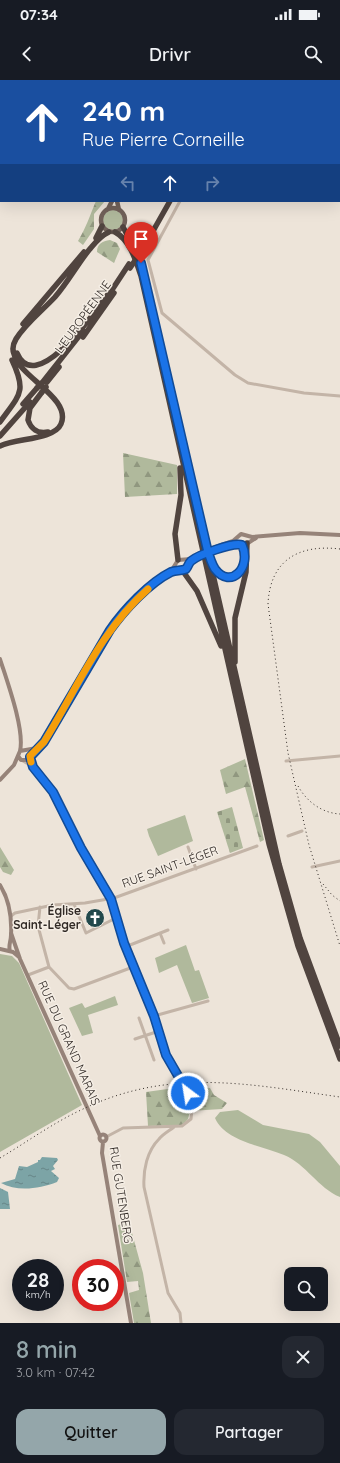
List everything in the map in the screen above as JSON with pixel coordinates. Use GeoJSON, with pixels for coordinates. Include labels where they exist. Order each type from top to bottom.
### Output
{"type":"FeatureCollection","features":[{"type":"Feature","properties":{"kind":"highway","name":"L'EUROPÉENNE"},"geometry":{"type":"LineString","coordinates":[[143,245],[165,202]]}},
{"type":"Feature","properties":{"kind":"highway","name":"L'EUROPÉENNE"},"geometry":{"type":"LineString","coordinates":[[0,436],[53,375],[88,330],[169,202]]}},
{"type":"Feature","properties":{"kind":"highway"},"geometry":{"type":"LineString","coordinates":[[0,422],[16,399],[21,388],[20,377],[11,358],[10,346],[14,335],[58,281],[98,236],[102,226]]}},
{"type":"Feature","properties":{"kind":"highway"},"geometry":{"type":"LineString","coordinates":[[123,226],[137,254],[146,280],[272,835],[292,912],[311,970],[340,1046]]}},
{"type":"Feature","properties":{"kind":"highway"},"geometry":{"type":"LineString","coordinates":[[0,446],[16,440],[50,434],[59,428],[62,419],[62,412],[58,404],[21,367],[15,358],[13,346],[18,336],[63,288],[96,241],[109,232]]}},
{"type":"Feature","properties":{"kind":"highway"},"geometry":{"type":"LineString","coordinates":[[115,232],[122,237],[132,252],[139,271],[265,830],[282,892],[309,977],[340,1059]]}},
{"type":"Feature","properties":{"kind":"highway","name":"L'EUROPÉENNE"},"geometry":{"type":"LineString","coordinates":[[0,430],[42,388],[130,266]]}},
{"type":"Feature","properties":{"kind":"highway"},"geometry":{"type":"LineString","coordinates":[[18,336],[16,350],[21,360],[31,366],[44,364],[67,344],[109,294]]}},
{"type":"Feature","properties":{"kind":"highway"},"geometry":{"type":"LineString","coordinates":[[11,358],[16,365],[52,400],[58,409],[60,415],[58,424],[53,430],[46,432],[34,429],[28,420],[30,408],[42,388]]}},
{"type":"Feature","properties":{"kind":"highway"},"geometry":{"type":"LineString","coordinates":[[175,432],[181,473],[181,495],[175,534],[178,562]]}},
{"type":"Feature","properties":{"kind":"highway"},"geometry":{"type":"LineString","coordinates":[[207,548],[215,569],[221,574],[229,577],[237,575],[244,566],[244,544]]}},
{"type":"Feature","properties":{"kind":"highway"},"geometry":{"type":"LineString","coordinates":[[236,678],[234,626],[238,600],[247,567],[244,544]]}},
{"type":"Feature","properties":{"kind":"highway"},"geometry":{"type":"LineString","coordinates":[[181,570],[197,591],[228,665]]}},
{"type":"Feature","properties":{"kind":"main road"},"geometry":{"type":"LineString","coordinates":[[112,202],[101,217],[102,226],[109,232],[115,232],[123,226],[124,217],[119,210],[117,202]]}},
{"type":"Feature","properties":{"kind":"main road"},"geometry":{"type":"LineString","coordinates":[[108,209],[114,208],[119,210]]}},
{"type":"Feature","properties":{"kind":"street"},"geometry":{"type":"LineString","coordinates":[[179,202],[148,260],[162,313],[193,341],[235,375],[248,383],[304,393],[340,396]]}},
{"type":"Feature","properties":{"kind":"street"},"geometry":{"type":"LineString","coordinates":[[0,780],[14,766],[30,756],[39,748],[113,626],[138,598],[170,573],[178,562],[214,550],[233,541],[241,534],[247,536],[300,533],[340,535]]}},
{"type":"Feature","properties":{"kind":"street"},"geometry":{"type":"LineString","coordinates":[[214,550],[244,544],[272,535]]}},
{"type":"Feature","properties":{"kind":"street"},"geometry":{"type":"LineString","coordinates":[[244,544],[247,536]]}},
{"type":"Feature","properties":{"kind":"street"},"geometry":{"type":"LineString","coordinates":[[237,538],[244,544]]}},
{"type":"Feature","properties":{"kind":"street"},"geometry":{"type":"LineString","coordinates":[[170,573],[186,569],[188,565],[199,556]]}},
{"type":"Feature","properties":{"kind":"street"},"geometry":{"type":"LineString","coordinates":[[186,560],[188,565]]}},
{"type":"Feature","properties":{"kind":"street"},"geometry":{"type":"LineString","coordinates":[[178,562],[181,570]]}},
{"type":"Feature","properties":{"kind":"street"},"geometry":{"type":"LineString","coordinates":[[0,659],[16,714],[21,741],[20,751],[14,766]]}},
{"type":"Feature","properties":{"kind":"street"},"geometry":{"type":"LineString","coordinates":[[21,741],[30,756],[33,767]]}},
{"type":"Feature","properties":{"kind":"street"},"geometry":{"type":"LineString","coordinates":[[20,751],[39,748]]}},
{"type":"Feature","properties":{"kind":"street"},"geometry":{"type":"LineString","coordinates":[[18,756],[33,767],[53,792],[81,848],[111,899],[125,947],[154,1016],[168,1059],[189,1097],[192,1112],[187,1123],[174,1127],[123,1128],[106,1137],[106,1140],[103,1142]]}},
{"type":"Feature","properties":{"kind":"street"},"geometry":{"type":"LineString","coordinates":[[286,761],[340,756]]}},
{"type":"Feature","properties":{"kind":"street"},"geometry":{"type":"LineString","coordinates":[[288,836],[302,831]]}},
{"type":"Feature","properties":{"kind":"street","name":"RUE SAINT-LÉGER"},"geometry":{"type":"LineString","coordinates":[[11,916],[15,913],[53,904],[74,904],[111,899],[257,846]]}},
{"type":"Feature","properties":{"kind":"street"},"geometry":{"type":"LineString","coordinates":[[188,847],[196,869]]}},
{"type":"Feature","properties":{"kind":"street"},"geometry":{"type":"LineString","coordinates":[[312,867],[340,861]]}},
{"type":"Feature","properties":{"kind":"street"},"geometry":{"type":"LineString","coordinates":[[0,885],[8,902],[11,916],[11,948]]}},
{"type":"Feature","properties":{"kind":"street"},"geometry":{"type":"LineString","coordinates":[[74,904],[86,933],[116,918]]}},
{"type":"Feature","properties":{"kind":"street"},"geometry":{"type":"LineString","coordinates":[[40,907],[38,926],[49,967],[69,988],[79,989],[133,968]]}},
{"type":"Feature","properties":{"kind":"street"},"geometry":{"type":"LineString","coordinates":[[125,947],[168,930]]}},
{"type":"Feature","properties":{"kind":"street"},"geometry":{"type":"LineString","coordinates":[[0,948],[11,948],[15,944],[11,933]]}},
{"type":"Feature","properties":{"kind":"street"},"geometry":{"type":"LineString","coordinates":[[160,933],[164,943]]}},
{"type":"Feature","properties":{"kind":"street","name":"RUE DU GRAND MARAIS"},"geometry":{"type":"LineString","coordinates":[[11,948],[20,959],[28,975],[100,1136],[100,1140],[103,1142]]}},
{"type":"Feature","properties":{"kind":"street"},"geometry":{"type":"LineString","coordinates":[[28,975],[49,967]]}},
{"type":"Feature","properties":{"kind":"street"},"geometry":{"type":"LineString","coordinates":[[154,1016],[208,1001]]}},
{"type":"Feature","properties":{"kind":"street"},"geometry":{"type":"LineString","coordinates":[[139,1018],[154,1060]]}},
{"type":"Feature","properties":{"kind":"street"},"geometry":{"type":"LineString","coordinates":[[135,1040],[158,1031]]}},
{"type":"Feature","properties":{"kind":"street"},"geometry":{"type":"LineString","coordinates":[[174,1127],[159,1139],[151,1151],[145,1168],[144,1186],[168,1293],[180,1313],[181,1323]]}},
{"type":"Feature","properties":{"kind":"street"},"geometry":{"type":"LineString","coordinates":[[100,1136],[106,1137]]}},
{"type":"Feature","properties":{"kind":"street","name":"RUE GUTENBERG"},"geometry":{"type":"LineString","coordinates":[[103,1142],[102,1153],[131,1323]]}},
{"type":"Feature","properties":{"kind":"green space"},"geometry":{"type":"Polygon","coordinates":[[[96,202],[104,202],[94,214],[94,229],[83,245],[78,241],[96,202]]]}},
{"type":"Feature","properties":{"kind":"green space"},"geometry":{"type":"Polygon","coordinates":[[[113,210],[120,213],[123,220],[120,227],[113,230],[106,227],[103,220],[106,213],[113,210]]]}},
{"type":"Feature","properties":{"kind":"green space"},"geometry":{"type":"Polygon","coordinates":[[[110,240],[117,243],[120,249],[114,263],[97,252],[100,243],[110,240]]]}},
{"type":"Feature","properties":{"kind":"green space"},"geometry":{"type":"Polygon","coordinates":[[[123,453],[177,465],[177,494],[125,497],[123,453]]]}},
{"type":"Feature","properties":{"kind":"green space"},"geometry":{"type":"Polygon","coordinates":[[[245,759],[264,840],[260,842],[245,787],[226,794],[220,770],[245,759]]]}},
{"type":"Feature","properties":{"kind":"green space"},"geometry":{"type":"Polygon","coordinates":[[[232,807],[243,848],[230,853],[217,812],[232,807]]]}},
{"type":"Feature","properties":{"kind":"green space"},"geometry":{"type":"Polygon","coordinates":[[[185,815],[193,841],[158,856],[147,829],[185,815]]]}},
{"type":"Feature","properties":{"kind":"green space"},"geometry":{"type":"Polygon","coordinates":[[[0,847],[14,870],[11,875],[3,872],[0,867],[0,847]]]}},
{"type":"Feature","properties":{"kind":"green space"},"geometry":{"type":"Polygon","coordinates":[[[186,945],[195,971],[199,970],[209,998],[192,1003],[177,965],[159,973],[155,958],[186,945]]]}},
{"type":"Feature","properties":{"kind":"green space"},"geometry":{"type":"Polygon","coordinates":[[[0,954],[12,956],[19,963],[82,1105],[0,1152],[0,954]]]}},
{"type":"Feature","properties":{"kind":"green space"},"geometry":{"type":"Polygon","coordinates":[[[115,996],[118,1005],[88,1015],[93,1033],[82,1036],[69,1008],[82,1003],[85,1008],[115,996]]]}},
{"type":"Feature","properties":{"kind":"green space"},"geometry":{"type":"Polygon","coordinates":[[[189,1086],[210,1088],[214,1095],[227,1103],[222,1109],[190,1111],[188,1119],[183,1125],[148,1126],[146,1092],[189,1086]]]}},
{"type":"Feature","properties":{"kind":"green space"},"geometry":{"type":"Polygon","coordinates":[[[238,1110],[263,1125],[309,1134],[320,1142],[340,1166],[340,1197],[325,1188],[292,1159],[235,1137],[220,1126],[215,1118],[220,1112],[238,1110]]]}},
{"type":"Feature","properties":{"kind":"green space"},"geometry":{"type":"Polygon","coordinates":[[[129,1222],[143,1273],[151,1323],[134,1323],[129,1293],[139,1290],[138,1281],[127,1282],[118,1225],[129,1222]]]}},
{"type":"Feature","properties":{"kind":"water"},"geometry":{"type":"Polygon","coordinates":[[[42,1157],[57,1158],[58,1160],[53,1166],[55,1169],[51,1171],[59,1178],[57,1182],[36,1188],[14,1188],[1,1183],[15,1179],[19,1166],[27,1167],[38,1162],[38,1160],[42,1157]]]}},
{"type":"Feature","properties":{"kind":"water"},"geometry":{"type":"Polygon","coordinates":[[[0,1188],[8,1192],[10,1209],[0,1209],[0,1188]]]}},
{"type":"Feature","properties":{"kind":"railway"},"geometry":{"type":"LineString","coordinates":[[340,549],[312,549],[289,558],[274,576],[268,604],[288,753],[309,845],[340,946]]}},
{"type":"Feature","properties":{"kind":"railway"},"geometry":{"type":"LineString","coordinates":[[298,786],[310,802],[321,809],[340,814]]}},
{"type":"Feature","properties":{"kind":"railway"},"geometry":{"type":"LineString","coordinates":[[323,884],[332,895],[340,901]]}},
{"type":"Feature","properties":{"kind":"railway"},"geometry":{"type":"LineString","coordinates":[[0,1158],[81,1110],[114,1097],[146,1088],[209,1082],[241,1084],[340,1097]]}},
{"type":"Feature","properties":{"kind":"slow traffic"},"geometry":{"type":"LineString","coordinates":[[31,762],[30,756],[44,742],[106,636],[123,614],[148,589]]}},
{"type":"Feature","properties":{"kind":"place","name":"Église Saint-Léger"},"geometry":{"type":"Point","coordinates":[95,918]}},
{"type":"Feature","properties":{"kind":"route"},"geometry":{"type":"LineString","coordinates":[[141,263],[207,548],[210,556],[212,564],[218,572],[229,577],[237,575],[243,569],[245,563],[244,549],[242,545],[232,544],[215,551],[206,554],[191,561],[186,569],[170,573],[144,593],[133,603],[110,630],[44,742],[31,754],[30,757],[33,767],[53,792],[81,848],[111,899],[124,943],[154,1016],[166,1055],[188,1093]]}}]}
